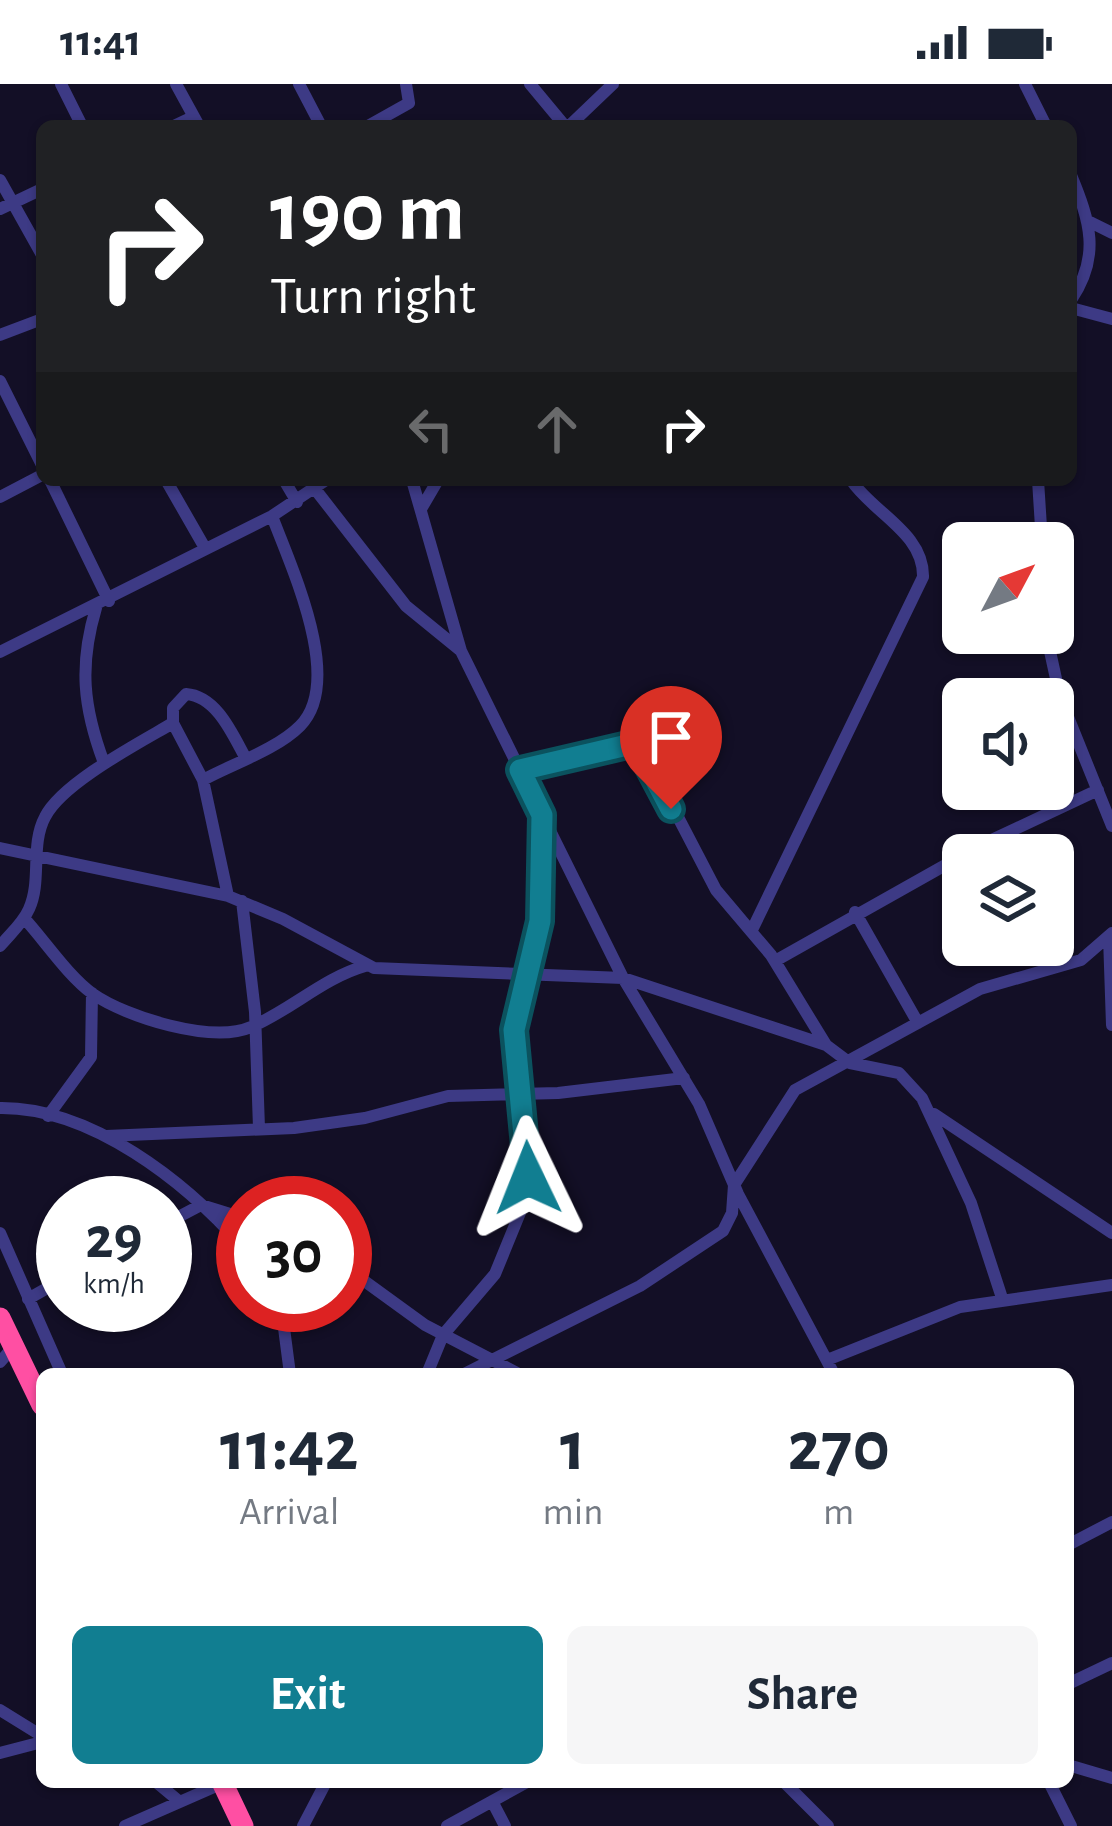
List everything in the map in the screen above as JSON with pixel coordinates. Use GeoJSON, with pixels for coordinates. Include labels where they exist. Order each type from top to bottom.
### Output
{"type":"FeatureCollection","features":[{"type":"Feature","properties":{"kind":"highway"},"geometry":{"type":"LineString","coordinates":[[0,1318],[7,1354],[36,1388]]}},
{"type":"Feature","properties":{"kind":"highway"},"geometry":{"type":"LineString","coordinates":[[225,1788],[243,1826]]}},
{"type":"Feature","properties":{"kind":"street"},"geometry":{"type":"LineString","coordinates":[[61,84],[79,120]]}},
{"type":"Feature","properties":{"kind":"street"},"geometry":{"type":"LineString","coordinates":[[176,84],[195,120]]}},
{"type":"Feature","properties":{"kind":"street"},"geometry":{"type":"LineString","coordinates":[[299,84],[318,120]]}},
{"type":"Feature","properties":{"kind":"street"},"geometry":{"type":"LineString","coordinates":[[380,120],[409,103],[406,84]]}},
{"type":"Feature","properties":{"kind":"street"},"geometry":{"type":"LineString","coordinates":[[530,84],[562,120]]}},
{"type":"Feature","properties":{"kind":"street"},"geometry":{"type":"LineString","coordinates":[[574,120],[614,84]]}},
{"type":"Feature","properties":{"kind":"street"},"geometry":{"type":"LineString","coordinates":[[1025,84],[1043,120]]}},
{"type":"Feature","properties":{"kind":"street"},"geometry":{"type":"LineString","coordinates":[[0,180],[7,206],[36,247]]}},
{"type":"Feature","properties":{"kind":"street"},"geometry":{"type":"LineString","coordinates":[[1077,190],[1090,222],[1091,257],[1077,290]]}},
{"type":"Feature","properties":{"kind":"street"},"geometry":{"type":"LineString","coordinates":[[7,206],[36,192]]}},
{"type":"Feature","properties":{"kind":"street"},"geometry":{"type":"LineString","coordinates":[[1090,222],[1112,232]]}},
{"type":"Feature","properties":{"kind":"street"},"geometry":{"type":"LineString","coordinates":[[1077,306],[1112,319]]}},
{"type":"Feature","properties":{"kind":"street"},"geometry":{"type":"LineString","coordinates":[[0,334],[36,321]]}},
{"type":"Feature","properties":{"kind":"street"},"geometry":{"type":"LineString","coordinates":[[0,381],[36,453]]}},
{"type":"Feature","properties":{"kind":"street"},"geometry":{"type":"LineString","coordinates":[[0,497],[36,478]]}},
{"type":"Feature","properties":{"kind":"street"},"geometry":{"type":"LineString","coordinates":[[52,486],[102,605],[82,668],[84,696],[104,763]]}},
{"type":"Feature","properties":{"kind":"street"},"geometry":{"type":"LineString","coordinates":[[169,486],[205,548]]}},
{"type":"Feature","properties":{"kind":"street"},"geometry":{"type":"LineString","coordinates":[[288,486],[297,502]]}},
{"type":"Feature","properties":{"kind":"street"},"geometry":{"type":"LineString","coordinates":[[0,652],[102,605],[272,516],[317,486]]}},
{"type":"Feature","properties":{"kind":"street"},"geometry":{"type":"LineString","coordinates":[[321,486],[406,606],[460,651]]}},
{"type":"Feature","properties":{"kind":"street"},"geometry":{"type":"LineString","coordinates":[[414,486],[460,651],[623,978],[684,1078],[734,1185],[831,1368]]}},
{"type":"Feature","properties":{"kind":"street"},"geometry":{"type":"LineString","coordinates":[[421,509],[434,486]]}},
{"type":"Feature","properties":{"kind":"street"},"geometry":{"type":"LineString","coordinates":[[752,930],[923,577],[923,560],[901,528],[857,486]]}},
{"type":"Feature","properties":{"kind":"street"},"geometry":{"type":"LineString","coordinates":[[1038,486],[1041,522]]}},
{"type":"Feature","properties":{"kind":"street"},"geometry":{"type":"LineString","coordinates":[[202,780],[302,725],[316,691],[319,662],[272,516]]}},
{"type":"Feature","properties":{"kind":"street"},"geometry":{"type":"LineString","coordinates":[[1051,654],[1060,697],[1112,826]]}},
{"type":"Feature","properties":{"kind":"street"},"geometry":{"type":"LineString","coordinates":[[245,758],[219,712],[191,692],[173,708],[173,723],[202,780],[235,899],[256,1025],[259,1128]]}},
{"type":"Feature","properties":{"kind":"street"},"geometry":{"type":"LineString","coordinates":[[0,946],[31,905],[34,856],[43,819],[55,803],[104,763],[173,723]]}},
{"type":"Feature","properties":{"kind":"street"},"geometry":{"type":"LineString","coordinates":[[520,770],[636,743],[716,890],[775,961],[826,1045]]}},
{"type":"Feature","properties":{"kind":"street"},"geometry":{"type":"LineString","coordinates":[[775,961],[855,912],[1098,790]]}},
{"type":"Feature","properties":{"kind":"street"},"geometry":{"type":"LineString","coordinates":[[429,1368],[442,1335],[482,1294],[514,1235],[528,1178],[514,1030],[540,921],[542,815]]}},
{"type":"Feature","properties":{"kind":"street"},"geometry":{"type":"LineString","coordinates":[[0,848],[235,899],[366,966]]}},
{"type":"Feature","properties":{"kind":"street"},"geometry":{"type":"LineString","coordinates":[[855,912],[918,1023]]}},
{"type":"Feature","properties":{"kind":"street"},"geometry":{"type":"LineString","coordinates":[[24,918],[92,993],[200,1034],[222,1036],[256,1025],[334,977],[366,966],[623,978],[826,1045],[850,1063],[899,1072],[928,1110],[971,1203],[1002,1298]]}},
{"type":"Feature","properties":{"kind":"street"},"geometry":{"type":"LineString","coordinates":[[478,1368],[640,1286],[715,1239],[729,1222],[734,1185],[788,1097],[980,989],[1074,964],[1110,935]]}},
{"type":"Feature","properties":{"kind":"street"},"geometry":{"type":"LineString","coordinates":[[1110,935],[1112,1025]]}},
{"type":"Feature","properties":{"kind":"street"},"geometry":{"type":"LineString","coordinates":[[48,1116],[91,1057],[92,993]]}},
{"type":"Feature","properties":{"kind":"street"},"geometry":{"type":"LineString","coordinates":[[106,1136],[365,1118],[448,1096],[523,1095],[684,1078]]}},
{"type":"Feature","properties":{"kind":"street"},"geometry":{"type":"LineString","coordinates":[[0,1108],[48,1116],[106,1136],[216,1220]]}},
{"type":"Feature","properties":{"kind":"street"},"geometry":{"type":"LineString","coordinates":[[928,1110],[1112,1233]]}},
{"type":"Feature","properties":{"kind":"street"},"geometry":{"type":"LineString","coordinates":[[192,1210],[201,1205],[216,1210]]}},
{"type":"Feature","properties":{"kind":"street"},"geometry":{"type":"LineString","coordinates":[[0,1233],[59,1368]]}},
{"type":"Feature","properties":{"kind":"street"},"geometry":{"type":"LineString","coordinates":[[827,1360],[960,1307],[1112,1285]]}},
{"type":"Feature","properties":{"kind":"street"},"geometry":{"type":"LineString","coordinates":[[372,1286],[442,1335],[506,1368]]}},
{"type":"Feature","properties":{"kind":"street"},"geometry":{"type":"LineString","coordinates":[[28,1299],[36,1294]]}},
{"type":"Feature","properties":{"kind":"street"},"geometry":{"type":"LineString","coordinates":[[285,1332],[289,1368]]}},
{"type":"Feature","properties":{"kind":"street"},"geometry":{"type":"LineString","coordinates":[[1074,1542],[1112,1522]]}},
{"type":"Feature","properties":{"kind":"street"},"geometry":{"type":"LineString","coordinates":[[1074,1681],[1112,1663]]}},
{"type":"Feature","properties":{"kind":"street"},"geometry":{"type":"LineString","coordinates":[[0,1710],[36,1735]]}},
{"type":"Feature","properties":{"kind":"street"},"geometry":{"type":"LineString","coordinates":[[2,1749],[36,1740]]}},
{"type":"Feature","properties":{"kind":"street"},"geometry":{"type":"LineString","coordinates":[[1074,1767],[1112,1778]]}},
{"type":"Feature","properties":{"kind":"street"},"geometry":{"type":"LineString","coordinates":[[163,1788],[180,1802]]}},
{"type":"Feature","properties":{"kind":"street"},"geometry":{"type":"LineString","coordinates":[[125,1826],[209,1788]]}},
{"type":"Feature","properties":{"kind":"street"},"geometry":{"type":"LineString","coordinates":[[303,1826],[323,1788]]}},
{"type":"Feature","properties":{"kind":"street"},"geometry":{"type":"LineString","coordinates":[[447,1826],[516,1788]]}},
{"type":"Feature","properties":{"kind":"street"},"geometry":{"type":"LineString","coordinates":[[790,1788],[827,1826]]}},
{"type":"Feature","properties":{"kind":"street"},"geometry":{"type":"LineString","coordinates":[[1052,1788],[1071,1826]]}},
{"type":"Feature","properties":{"kind":"street"},"geometry":{"type":"LineString","coordinates":[[492,1801],[505,1826]]}},
{"type":"Feature","properties":{"kind":"route"},"geometry":{"type":"LineString","coordinates":[[528,1178],[526,1113],[514,1030],[540,921],[542,815],[520,770],[636,743],[645,752],[671,809]]}}]}
